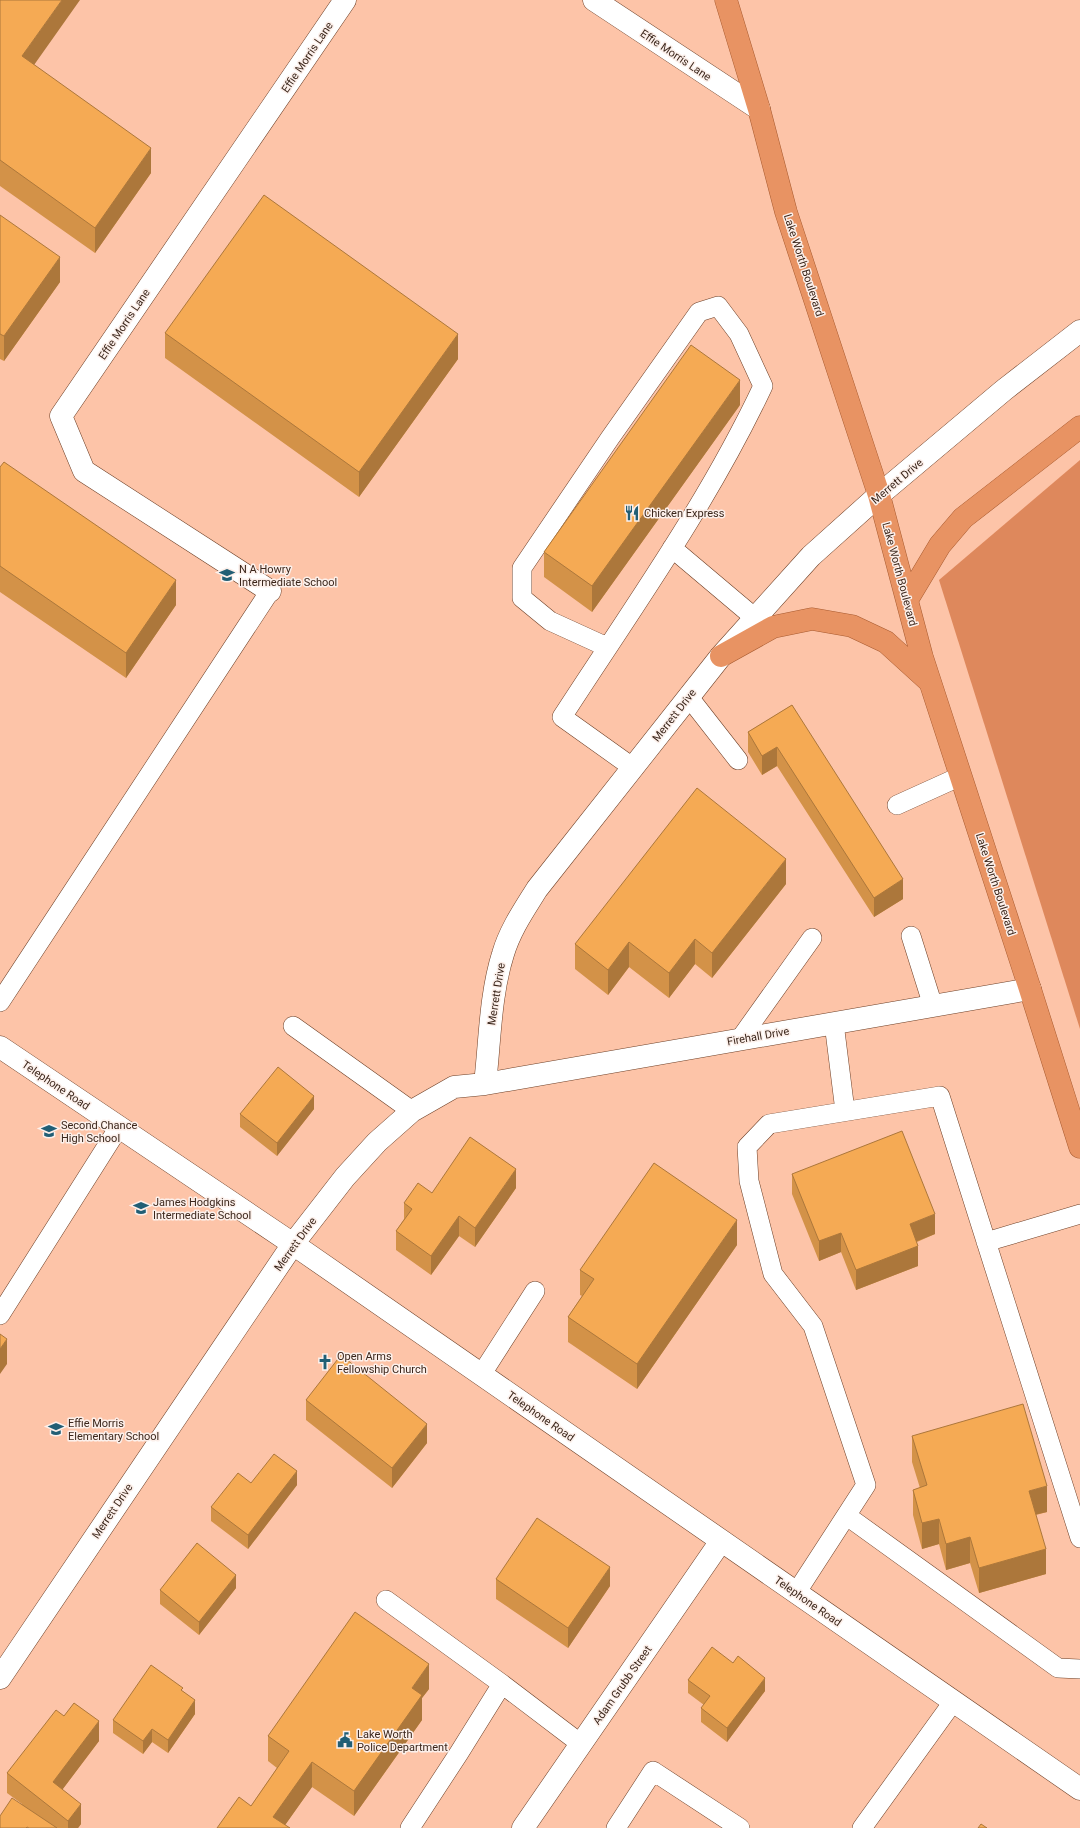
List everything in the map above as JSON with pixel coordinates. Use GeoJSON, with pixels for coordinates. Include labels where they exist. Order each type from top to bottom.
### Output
{"type":"FeatureCollection","features":[{"type":"Feature","properties":{"kind":"highway","name":"Lake Worth Boulevard"},"geometry":{"type":"LineString","coordinates":[[726,0],[759,110],[786,212],[879,495],[930,682],[1080,1147]]}},
{"type":"Feature","properties":{"kind":"highway"},"geometry":{"type":"LineString","coordinates":[[907,600],[940,546],[962,518],[1080,427]]}},
{"type":"Feature","properties":{"kind":"highway"},"geometry":{"type":"LineString","coordinates":[[721,656],[773,627],[812,619],[852,626],[886,642],[930,682]]}},
{"type":"Feature","properties":{"kind":"street","name":"Effie Morris Lane"},"geometry":{"type":"LineString","coordinates":[[270,591],[84,471],[62,416],[346,0]]}},
{"type":"Feature","properties":{"kind":"street","name":"Effie Morris Lane"},"geometry":{"type":"LineString","coordinates":[[594,0],[759,110]]}},
{"type":"Feature","properties":{"kind":"street","name":"Merrett Drive"},"geometry":{"type":"LineString","coordinates":[[0,1678],[293,1244],[344,1177],[377,1142],[412,1111],[454,1087],[485,1084],[496,979],[503,953],[514,927],[537,889],[688,696],[721,656],[811,556],[879,495],[1004,390],[1080,330]]}},
{"type":"Feature","properties":{"kind":"street","name":"Firehall Drive"},"geometry":{"type":"LineString","coordinates":[[485,1084],[1030,989]]}},
{"type":"Feature","properties":{"kind":"street","name":"Telephone Road"},"geometry":{"type":"LineString","coordinates":[[0,1047],[293,1244],[1080,1790]]}},
{"type":"Feature","properties":{"kind":"street","name":"Adam Grubb Street"},"geometry":{"type":"LineString","coordinates":[[528,1826],[581,1744],[721,1541]]}},
{"type":"Feature","properties":{"kind":"lane"},"geometry":{"type":"LineString","coordinates":[[607,647],[550,621],[522,598],[522,568],[610,438],[699,312],[718,306],[739,334],[763,386],[740,434],[688,523],[562,717],[632,767]]}},
{"type":"Feature","properties":{"kind":"lane"},"geometry":{"type":"LineString","coordinates":[[672,548],[755,618]]}},
{"type":"Feature","properties":{"kind":"lane"},"geometry":{"type":"LineString","coordinates":[[0,1002],[270,591]]}},
{"type":"Feature","properties":{"kind":"lane"},"geometry":{"type":"LineString","coordinates":[[688,696],[738,760]]}},
{"type":"Feature","properties":{"kind":"lane"},"geometry":{"type":"LineString","coordinates":[[897,805],[961,776]]}},
{"type":"Feature","properties":{"kind":"lane"},"geometry":{"type":"LineString","coordinates":[[911,936],[933,1006]]}},
{"type":"Feature","properties":{"kind":"lane"},"geometry":{"type":"LineString","coordinates":[[740,1039],[812,938]]}},
{"type":"Feature","properties":{"kind":"lane"},"geometry":{"type":"LineString","coordinates":[[834,1023],[845,1112]]}},
{"type":"Feature","properties":{"kind":"lane"},"geometry":{"type":"LineString","coordinates":[[293,1026],[412,1111]]}},
{"type":"Feature","properties":{"kind":"lane"},"geometry":{"type":"LineString","coordinates":[[796,1593],[866,1485],[813,1326],[773,1274],[749,1181],[747,1146],[769,1124],[940,1096],[1080,1538]]}},
{"type":"Feature","properties":{"kind":"lane"},"geometry":{"type":"LineString","coordinates":[[0,1315],[119,1127]]}},
{"type":"Feature","properties":{"kind":"lane"},"geometry":{"type":"LineString","coordinates":[[986,1242],[1080,1214]]}},
{"type":"Feature","properties":{"kind":"lane"},"geometry":{"type":"LineString","coordinates":[[481,1375],[535,1291]]}},
{"type":"Feature","properties":{"kind":"lane"},"geometry":{"type":"LineString","coordinates":[[847,1516],[1058,1668],[1080,1668]]}},
{"type":"Feature","properties":{"kind":"lane"},"geometry":{"type":"LineString","coordinates":[[386,1600],[502,1684],[581,1744]]}},
{"type":"Feature","properties":{"kind":"lane"},"geometry":{"type":"LineString","coordinates":[[410,1828],[460,1753],[502,1684]]}},
{"type":"Feature","properties":{"kind":"lane"},"geometry":{"type":"LineString","coordinates":[[862,1828],[953,1702]]}},
{"type":"Feature","properties":{"kind":"lane"},"geometry":{"type":"LineString","coordinates":[[616,1828],[653,1771],[740,1828]]}},
{"type":"Feature","properties":{"kind":"shaded area"},"geometry":{"type":"Polygon","coordinates":[[[1080,460],[1080,1029],[939,580],[1080,460]]]}},
{"type":"Feature","properties":{"kind":"building"},"geometry":{"type":"Polygon","coordinates":[[[0,0],[62,0],[22,56],[151,148],[95,228],[0,160],[0,0]]]}},
{"type":"Feature","properties":{"kind":"building"},"geometry":{"type":"Polygon","coordinates":[[[264,195],[458,334],[359,472],[165,333],[264,195]]]}},
{"type":"Feature","properties":{"kind":"building"},"geometry":{"type":"Polygon","coordinates":[[[0,215],[60,257],[4,336],[0,334],[0,215]]]}},
{"type":"Feature","properties":{"kind":"building"},"geometry":{"type":"Polygon","coordinates":[[[691,345],[740,380],[592,586],[544,552],[691,345]]]}},
{"type":"Feature","properties":{"kind":"building"},"geometry":{"type":"Polygon","coordinates":[[[4,462],[176,580],[126,653],[0,566],[0,467],[4,462]]]}},
{"type":"Feature","properties":{"kind":"building"},"geometry":{"type":"Polygon","coordinates":[[[792,705],[903,879],[874,898],[777,747],[762,756],[748,732],[792,705]]]}},
{"type":"Feature","properties":{"kind":"building"},"geometry":{"type":"Polygon","coordinates":[[[697,788],[786,859],[712,953],[695,939],[669,973],[629,942],[608,970],[575,944],[697,788]]]}},
{"type":"Feature","properties":{"kind":"building"},"geometry":{"type":"Polygon","coordinates":[[[278,1067],[314,1096],[277,1143],[240,1114],[278,1067]]]}},
{"type":"Feature","properties":{"kind":"building"},"geometry":{"type":"Polygon","coordinates":[[[902,1131],[935,1214],[910,1224],[918,1246],[856,1270],[841,1233],[819,1241],[792,1174],[902,1131]]]}},
{"type":"Feature","properties":{"kind":"building"},"geometry":{"type":"Polygon","coordinates":[[[470,1137],[516,1169],[475,1228],[459,1216],[431,1256],[396,1231],[412,1209],[404,1203],[418,1183],[432,1193],[470,1137]]]}},
{"type":"Feature","properties":{"kind":"building"},"geometry":{"type":"Polygon","coordinates":[[[654,1163],[737,1220],[637,1364],[568,1317],[594,1279],[580,1270],[654,1163]]]}},
{"type":"Feature","properties":{"kind":"building"},"geometry":{"type":"Polygon","coordinates":[[[0,1334],[7,1339],[0,1349],[0,1334]]]}},
{"type":"Feature","properties":{"kind":"building"},"geometry":{"type":"Polygon","coordinates":[[[341,1355],[427,1424],[392,1468],[306,1400],[341,1355]]]}},
{"type":"Feature","properties":{"kind":"building"},"geometry":{"type":"Polygon","coordinates":[[[1023,1404],[1047,1486],[1029,1491],[1046,1549],[979,1568],[970,1537],[946,1544],[939,1519],[922,1523],[913,1490],[927,1485],[912,1436],[1023,1404]]]}},
{"type":"Feature","properties":{"kind":"building"},"geometry":{"type":"Polygon","coordinates":[[[274,1454],[297,1471],[248,1535],[211,1507],[238,1473],[251,1483],[274,1454]]]}},
{"type":"Feature","properties":{"kind":"building"},"geometry":{"type":"Polygon","coordinates":[[[537,1518],[610,1567],[568,1628],[496,1579],[537,1518]]]}},
{"type":"Feature","properties":{"kind":"building"},"geometry":{"type":"Polygon","coordinates":[[[197,1543],[236,1575],[199,1622],[160,1590],[197,1543]]]}},
{"type":"Feature","properties":{"kind":"building","name":"Lake Worth Police Department"},"geometry":{"type":"Polygon","coordinates":[[[355,1612],[429,1664],[412,1688],[422,1695],[354,1791],[312,1762],[273,1817],[290,1828],[217,1828],[239,1797],[251,1806],[289,1751],[268,1736],[355,1612]]]}},
{"type":"Feature","properties":{"kind":"building"},"geometry":{"type":"Polygon","coordinates":[[[712,1647],[733,1663],[738,1656],[765,1678],[727,1728],[701,1708],[710,1696],[688,1680],[712,1647]]]}},
{"type":"Feature","properties":{"kind":"building"},"geometry":{"type":"Polygon","coordinates":[[[151,1665],[183,1688],[181,1690],[195,1700],[168,1740],[152,1729],[143,1741],[113,1720],[151,1665]]]}},
{"type":"Feature","properties":{"kind":"building"},"geometry":{"type":"Polygon","coordinates":[[[74,1703],[99,1721],[53,1782],[81,1804],[68,1821],[7,1773],[56,1710],[64,1716],[74,1703]]]}},
{"type":"Feature","properties":{"kind":"building"},"geometry":{"type":"Polygon","coordinates":[[[12,1798],[57,1828],[0,1828],[0,1816],[12,1798]]]}},
{"type":"Feature","properties":{"kind":"building"},"geometry":{"type":"Polygon","coordinates":[[[981,1824],[987,1828],[978,1828],[981,1824]]]}},
{"type":"Feature","properties":{"kind":"place","name":"Chicken Express"},"geometry":{"type":"Point","coordinates":[632,513]}},
{"type":"Feature","properties":{"kind":"place","name":"N A Howry Intermediate School"},"geometry":{"type":"Point","coordinates":[227,575]}},
{"type":"Feature","properties":{"kind":"place","name":"Second Chance High School"},"geometry":{"type":"Point","coordinates":[49,1131]}},
{"type":"Feature","properties":{"kind":"place","name":"James Hodgkins Intermediate School"},"geometry":{"type":"Point","coordinates":[141,1208]}},
{"type":"Feature","properties":{"kind":"place","name":"Open Arms Fellowship Church"},"geometry":{"type":"Point","coordinates":[325,1362]}},
{"type":"Feature","properties":{"kind":"place","name":"Effie Morris Elementary School"},"geometry":{"type":"Point","coordinates":[56,1429]}},
{"type":"Feature","properties":{"kind":"place","name":"Lake Worth Police Department"},"geometry":{"type":"Point","coordinates":[345,1740]}}]}
